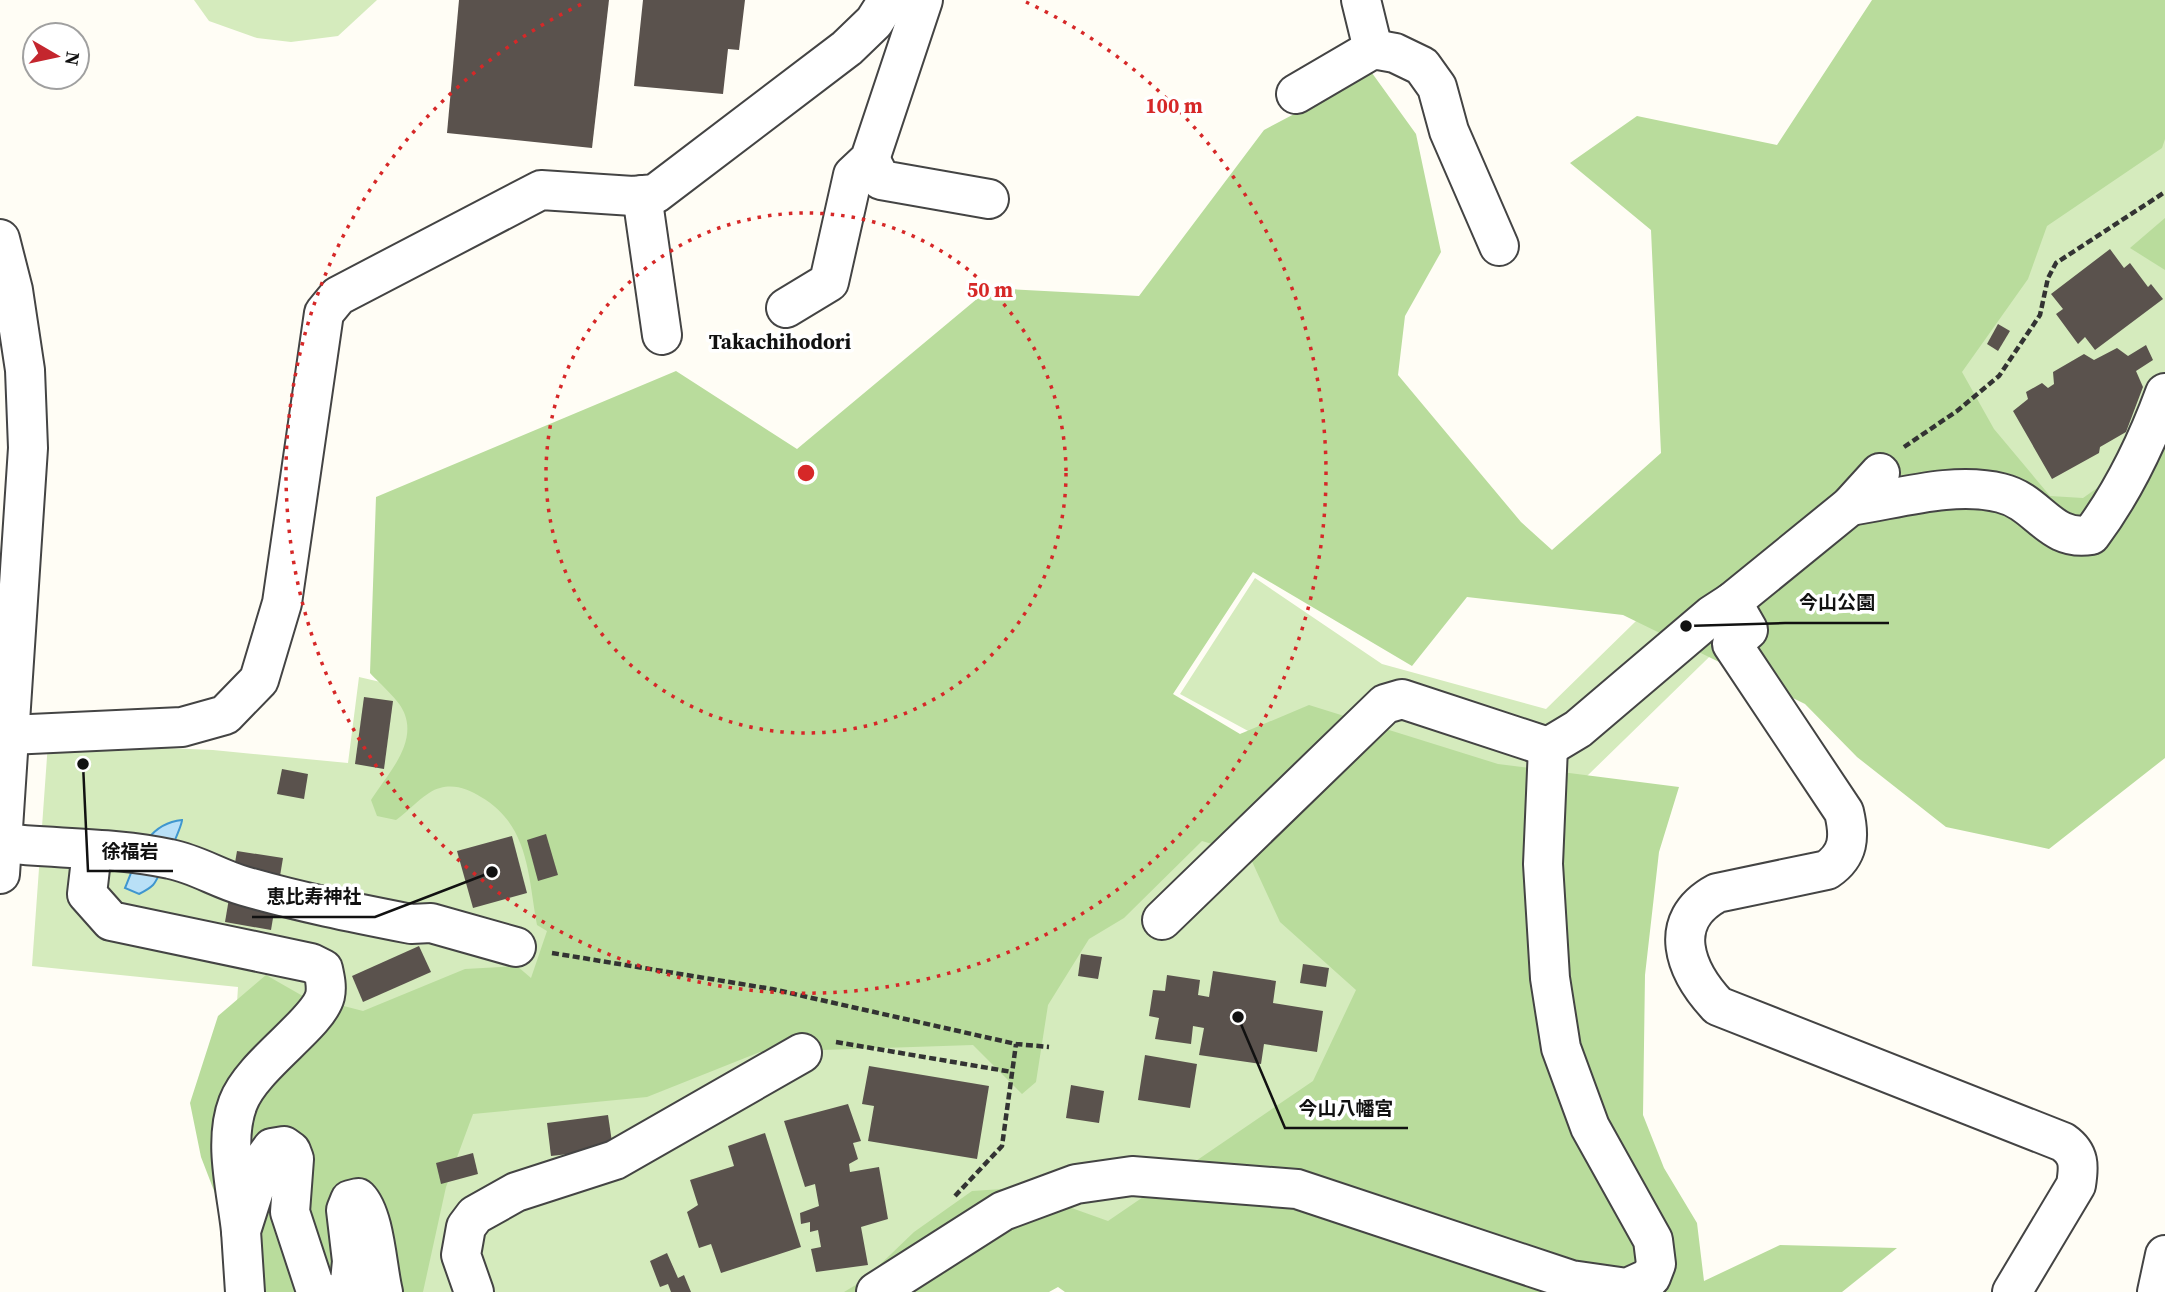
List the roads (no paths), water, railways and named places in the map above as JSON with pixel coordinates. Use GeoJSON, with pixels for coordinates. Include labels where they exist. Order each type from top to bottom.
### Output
{"type":"FeatureCollection","features":[{"type":"Feature","properties":{"kind":"street"},"geometry":{"type":"LineString","coordinates":[[9,735],[182,727],[225,715],[259,680],[282,603],[324,313],[338,296],[541,190],[655,194],[847,48],[874,22],[888,0]]}},
{"type":"Feature","properties":{"kind":"street"},"geometry":{"type":"LineString","coordinates":[[786,308],[830,282],[853,175],[870,159],[923,0]]}},
{"type":"Feature","properties":{"kind":"street"},"geometry":{"type":"LineString","coordinates":[[1361,0],[1373,49]]}},
{"type":"Feature","properties":{"kind":"street"},"geometry":{"type":"LineString","coordinates":[[1296,94],[1373,49],[1395,52],[1422,66],[1437,87],[1448,131],[1499,246]]}},
{"type":"Feature","properties":{"kind":"street"},"geometry":{"type":"LineString","coordinates":[[870,159],[881,180],[989,199]]}},
{"type":"Feature","properties":{"kind":"street"},"geometry":{"type":"LineString","coordinates":[[642,195],[662,335]]}},
{"type":"Feature","properties":{"kind":"street"},"geometry":{"type":"LineString","coordinates":[[0,239],[13,290],[25,370],[28,448],[1,853],[134,852],[172,859],[206,870],[224,880],[292,900],[411,924],[431,923],[516,947]]}},
{"type":"Feature","properties":{"kind":"street"},"geometry":{"type":"LineString","coordinates":[[1850,506],[1959,490],[1982,490],[2018,498],[2061,532],[2073,538],[2091,534],[2108,511],[2147,438],[2165,393]]}},
{"type":"Feature","properties":{"kind":"street"},"geometry":{"type":"LineString","coordinates":[[1163,919],[1385,704],[1402,699],[1548,747],[1578,729],[1723,623],[1850,506],[1880,473]]}},
{"type":"Feature","properties":{"kind":"street"},"geometry":{"type":"LineString","coordinates":[[1723,623],[1844,812],[1848,844],[1840,862],[1827,870],[1717,893],[1704,900],[1693,912],[1686,930],[1685,953],[1699,986],[1718,1006],[2063,1142],[2074,1150],[2079,1166],[2077,1185],[2012,1292]]}},
{"type":"Feature","properties":{"kind":"street"},"geometry":{"type":"LineString","coordinates":[[876,1292],[1003,1211],[1076,1184],[1132,1176],[1297,1189],[1323,1195],[1572,1280],[1628,1288],[1651,1277],[1656,1264],[1653,1240],[1590,1127],[1561,1048],[1550,978],[1543,864],[1548,747]]}},
{"type":"Feature","properties":{"kind":"street"},"geometry":{"type":"LineString","coordinates":[[92,851],[87,894],[111,921],[311,963],[323,970],[326,986],[319,1007],[245,1087],[236,1106],[231,1135],[245,1292]]}},
{"type":"Feature","properties":{"kind":"street"},"geometry":{"type":"LineString","coordinates":[[474,1292],[461,1255],[466,1227],[475,1215],[516,1192],[615,1160],[802,1053]]}},
{"type":"Feature","properties":{"kind":"street"},"geometry":{"type":"LineString","coordinates":[[241,1231],[264,1159],[272,1148],[284,1146],[291,1151],[294,1159],[290,1212],[314,1284],[322,1292]]}},
{"type":"Feature","properties":{"kind":"street"},"geometry":{"type":"LineString","coordinates":[[349,1292],[352,1261],[346,1209],[350,1200],[358,1198],[364,1204],[371,1228],[383,1292]]}},
{"type":"Feature","properties":{"kind":"street"},"geometry":{"type":"LineString","coordinates":[[2157,1292],[2165,1255]]}},
{"type":"Feature","properties":{"kind":"water"},"geometry":{"type":"Polygon","coordinates":[[[182,820],[153,885],[139,894],[125,888],[139,854],[151,835],[169,823],[182,820]]]}},
{"type":"Feature","properties":{"kind":"place","name":"今山公園"},"geometry":{"type":"Point","coordinates":[1686,626]}},
{"type":"Feature","properties":{"kind":"place","name":"徐福岩"},"geometry":{"type":"Point","coordinates":[83,764]}},
{"type":"Feature","properties":{"kind":"place","name":"恵比寿神社"},"geometry":{"type":"Point","coordinates":[492,872]}},
{"type":"Feature","properties":{"kind":"place","name":"今山八幡宮"},"geometry":{"type":"Point","coordinates":[1238,1017]}},
{"type":"Feature","properties":{"kind":"district","name":"Takachihodori"},"geometry":{"type":"Point","coordinates":[780,341]}}]}
